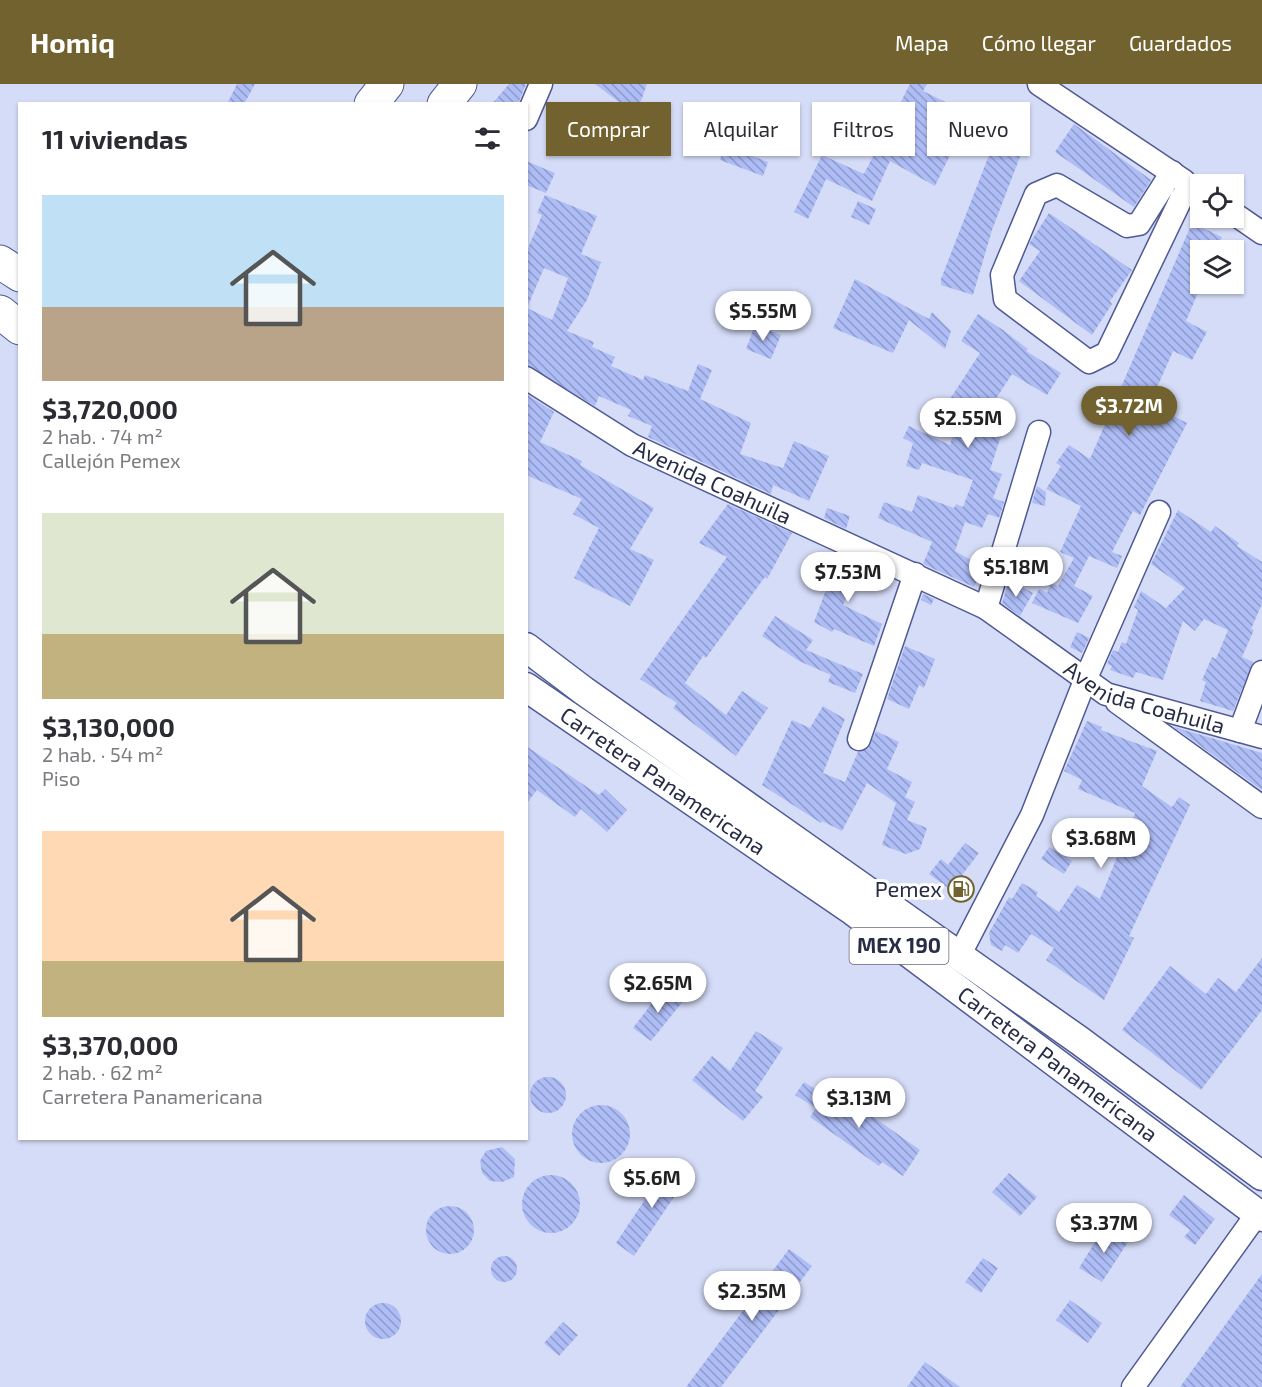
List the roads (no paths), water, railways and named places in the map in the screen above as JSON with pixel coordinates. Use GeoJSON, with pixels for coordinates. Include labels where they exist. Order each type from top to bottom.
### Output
{"type":"FeatureCollection","features":[{"type":"Feature","properties":{"kind":"highway"},"geometry":{"type":"LineString","coordinates":[[372,102],[387,84]]}},
{"type":"Feature","properties":{"kind":"highway"},"geometry":{"type":"LineString","coordinates":[[446,102],[460,84]]}},
{"type":"Feature","properties":{"kind":"highway"},"geometry":{"type":"LineString","coordinates":[[0,262],[18,274]]}},
{"type":"Feature","properties":{"kind":"highway"},"geometry":{"type":"LineString","coordinates":[[0,312],[18,326]]}},
{"type":"Feature","properties":{"kind":"main road","name":"Carretera Panamericana"},"geometry":{"type":"LineString","coordinates":[[528,649],[584,691],[959,956],[1262,1176]]}},
{"type":"Feature","properties":{"kind":"main road","name":"Carretera Panamericana"},"geometry":{"type":"LineString","coordinates":[[528,688],[853,911],[1259,1215]]}},
{"type":"Feature","properties":{"kind":"street"},"geometry":{"type":"LineString","coordinates":[[528,114],[541,84]]}},
{"type":"Feature","properties":{"kind":"street"},"geometry":{"type":"LineString","coordinates":[[1039,84],[1190,184]]}},
{"type":"Feature","properties":{"kind":"street"},"geometry":{"type":"LineString","coordinates":[[1172,172],[1140,224],[1127,226],[1057,185],[1036,194],[1002,275],[1005,299],[1089,362],[1107,353],[1181,199],[1190,192]]}},
{"type":"Feature","properties":{"kind":"street"},"geometry":{"type":"LineString","coordinates":[[1244,221],[1262,233]]}},
{"type":"Feature","properties":{"kind":"street","name":"Avenida Coahuila"},"geometry":{"type":"LineString","coordinates":[[528,379],[632,445],[986,608],[1106,694],[1262,737]]}},
{"type":"Feature","properties":{"kind":"street"},"geometry":{"type":"LineString","coordinates":[[986,608],[1039,432]]}},
{"type":"Feature","properties":{"kind":"street"},"geometry":{"type":"LineString","coordinates":[[959,956],[1032,815],[1086,678],[1159,512]]}},
{"type":"Feature","properties":{"kind":"street"},"geometry":{"type":"LineString","coordinates":[[859,738],[915,574]]}},
{"type":"Feature","properties":{"kind":"street"},"geometry":{"type":"LineString","coordinates":[[1240,731],[1262,672]]}},
{"type":"Feature","properties":{"kind":"street"},"geometry":{"type":"LineString","coordinates":[[1106,694],[1262,807]]}},
{"type":"Feature","properties":{"kind":"street"},"geometry":{"type":"LineString","coordinates":[[1133,1387],[1259,1215]]}},
{"type":"Feature","properties":{"kind":"place","name":"Pemex"},"geometry":{"type":"Point","coordinates":[961,889]}}]}
